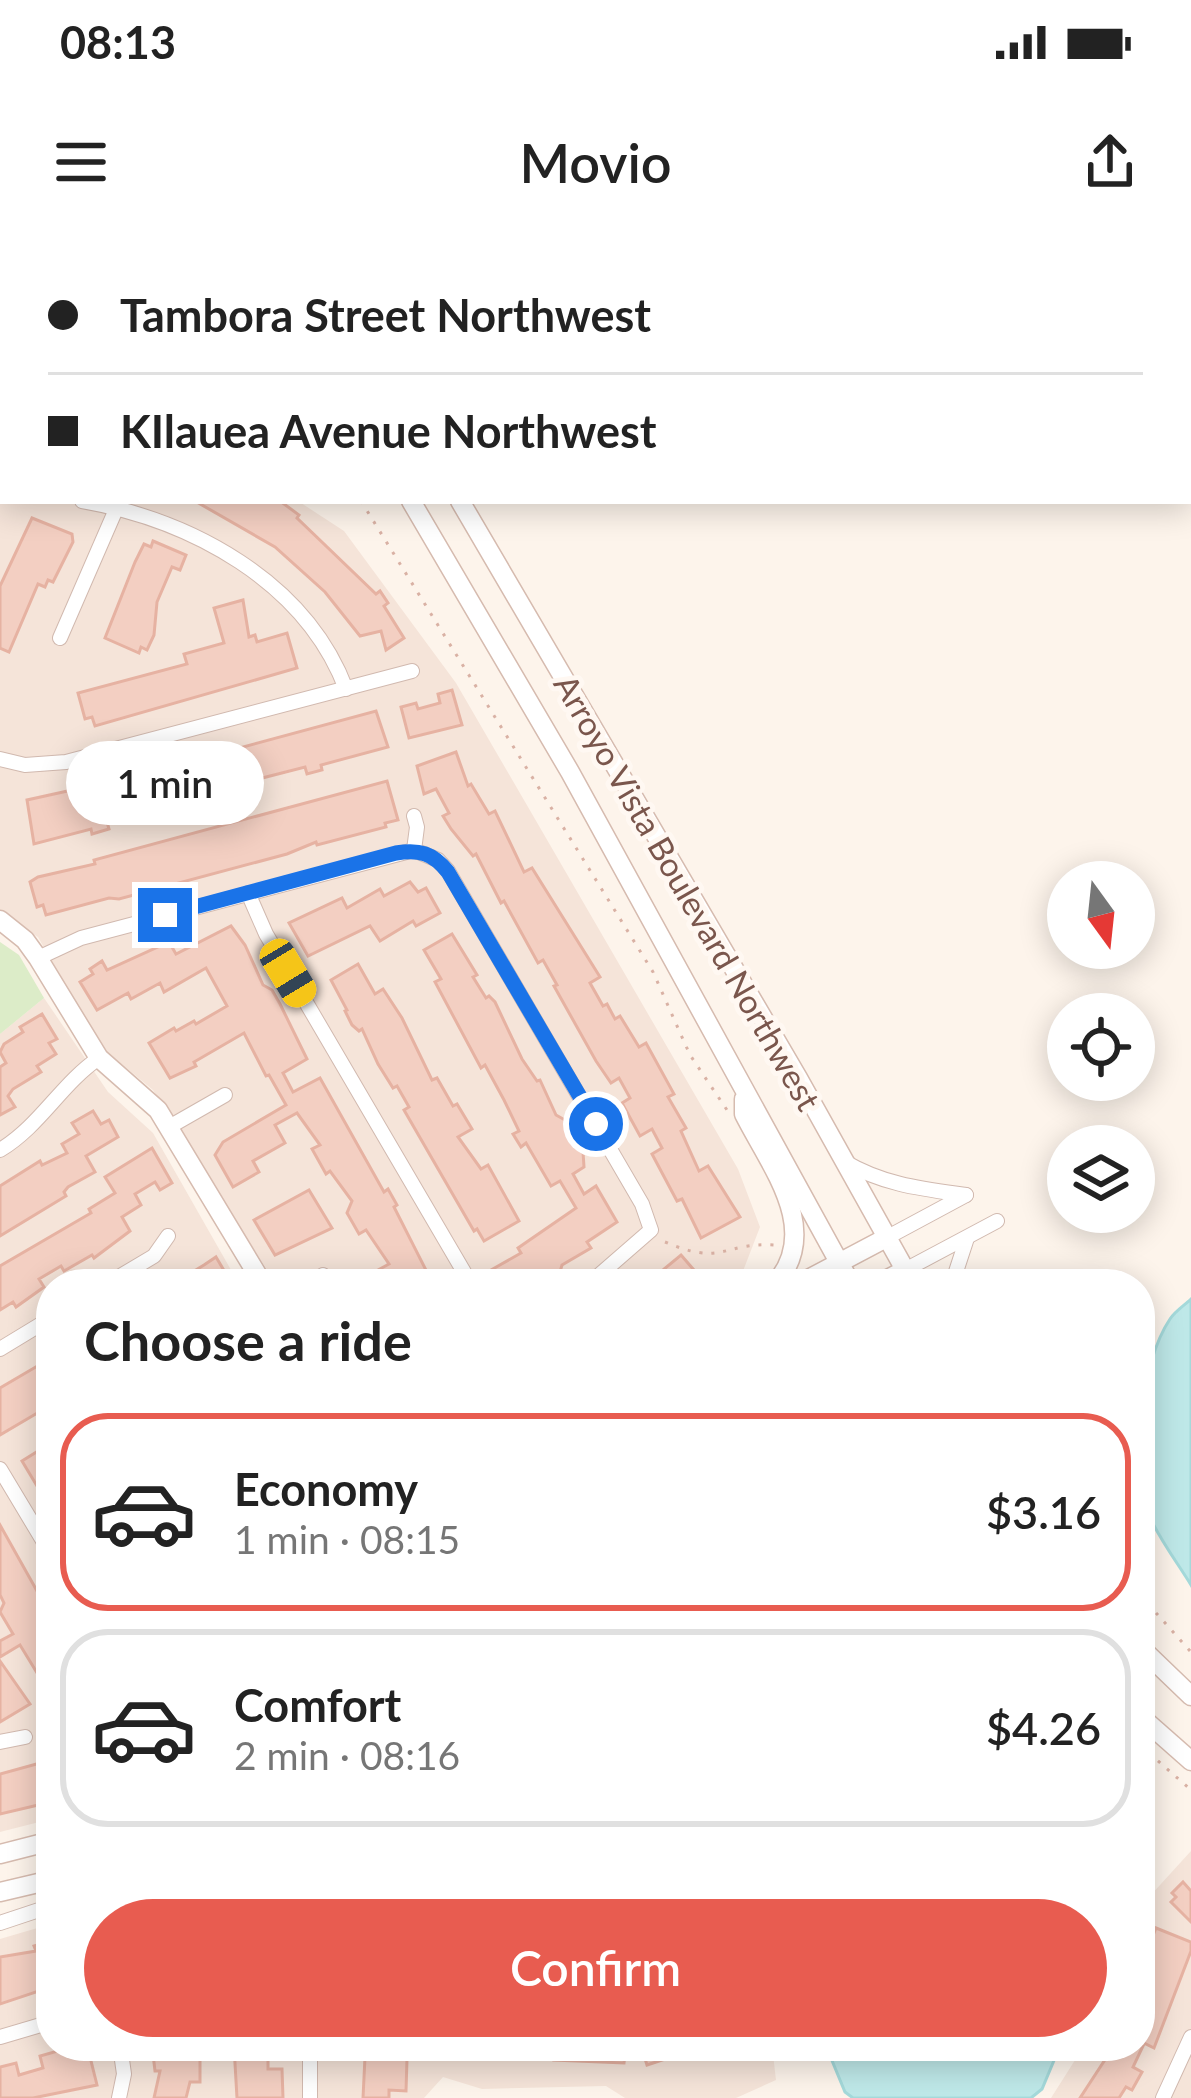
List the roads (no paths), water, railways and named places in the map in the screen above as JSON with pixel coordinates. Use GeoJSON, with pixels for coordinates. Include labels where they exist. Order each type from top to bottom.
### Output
{"type":"FeatureCollection","features":[{"type":"Feature","properties":{"kind":"main road","name":"Arroyo Vista Boulevard Northwest"},"geometry":{"type":"LineString","coordinates":[[413,504],[570,772],[841,1269]]}},
{"type":"Feature","properties":{"kind":"main road","name":"Arroyo Vista Boulevard Northwest"},"geometry":{"type":"LineString","coordinates":[[462,504],[798,1078],[904,1269]]}},
{"type":"Feature","properties":{"kind":"main road"},"geometry":{"type":"LineString","coordinates":[[0,920],[38,958],[99,1058],[158,1110],[254,1269]]}},
{"type":"Feature","properties":{"kind":"main road"},"geometry":{"type":"LineString","coordinates":[[744,1088],[744,1114],[793,1212],[795,1241],[785,1269]]}},
{"type":"Feature","properties":{"kind":"main road"},"geometry":{"type":"LineString","coordinates":[[825,1269],[886,1238]]}},
{"type":"Feature","properties":{"kind":"main road"},"geometry":{"type":"LineString","coordinates":[[1155,1661],[1191,1696]]}},
{"type":"Feature","properties":{"kind":"main road"},"geometry":{"type":"LineString","coordinates":[[1155,1729],[1191,1761]]}},
{"type":"Feature","properties":{"kind":"main road"},"geometry":{"type":"LineString","coordinates":[[0,1854],[36,1845]]}},
{"type":"Feature","properties":{"kind":"main road"},"geometry":{"type":"LineString","coordinates":[[0,1892],[36,1884]]}},
{"type":"Feature","properties":{"kind":"street"},"geometry":{"type":"LineString","coordinates":[[100,504],[166,522],[217,546],[289,601],[333,654],[346,688]]}},
{"type":"Feature","properties":{"kind":"street"},"geometry":{"type":"LineString","coordinates":[[60,638],[117,507]]}},
{"type":"Feature","properties":{"kind":"street"},"geometry":{"type":"LineString","coordinates":[[0,759],[25,765],[66,762],[412,671]]}},
{"type":"Feature","properties":{"kind":"street"},"geometry":{"type":"LineString","coordinates":[[414,816],[414,850]]}},
{"type":"Feature","properties":{"kind":"street"},"geometry":{"type":"LineString","coordinates":[[38,958],[81,938],[414,850],[439,860],[642,1204],[650,1230],[606,1269]]}},
{"type":"Feature","properties":{"kind":"street"},"geometry":{"type":"LineString","coordinates":[[248,892],[266,934],[462,1269]]}},
{"type":"Feature","properties":{"kind":"street"},"geometry":{"type":"LineString","coordinates":[[0,1150],[21,1138],[62,1088],[99,1058]]}},
{"type":"Feature","properties":{"kind":"street"},"geometry":{"type":"LineString","coordinates":[[170,1127],[225,1095]]}},
{"type":"Feature","properties":{"kind":"street"},"geometry":{"type":"LineString","coordinates":[[842,1160],[902,1186],[970,1193],[886,1238]]}},
{"type":"Feature","properties":{"kind":"street"},"geometry":{"type":"LineString","coordinates":[[921,1269],[997,1221]]}},
{"type":"Feature","properties":{"kind":"street"},"geometry":{"type":"LineString","coordinates":[[132,1269],[154,1256],[168,1236]]}},
{"type":"Feature","properties":{"kind":"street"},"geometry":{"type":"LineString","coordinates":[[957,1269],[968,1236]]}},
{"type":"Feature","properties":{"kind":"street"},"geometry":{"type":"LineString","coordinates":[[0,1348],[36,1327]]}},
{"type":"Feature","properties":{"kind":"street"},"geometry":{"type":"LineString","coordinates":[[0,1469],[36,1519]]}},
{"type":"Feature","properties":{"kind":"street"},"geometry":{"type":"LineString","coordinates":[[0,1742],[25,1737]]}},
{"type":"Feature","properties":{"kind":"street"},"geometry":{"type":"LineString","coordinates":[[0,1923],[36,1911]]}},
{"type":"Feature","properties":{"kind":"street"},"geometry":{"type":"LineString","coordinates":[[0,2037],[36,2026]]}},
{"type":"Feature","properties":{"kind":"street"},"geometry":{"type":"LineString","coordinates":[[1163,2098],[1191,2037]]}},
{"type":"Feature","properties":{"kind":"street"},"geometry":{"type":"LineString","coordinates":[[119,2098],[122,2061]]}},
{"type":"Feature","properties":{"kind":"street"},"geometry":{"type":"LineString","coordinates":[[310,2061],[310,2098]]}},
{"type":"Feature","properties":{"kind":"water"},"geometry":{"type":"Polygon","coordinates":[[[1191,1299],[1191,1585],[1155,1526],[1155,1352],[1172,1316],[1191,1299]]]}},
{"type":"Feature","properties":{"kind":"water"},"geometry":{"type":"Polygon","coordinates":[[[832,2061],[1054,2061],[1042,2089],[1031,2098],[853,2098],[845,2092],[832,2061]]]}}]}
